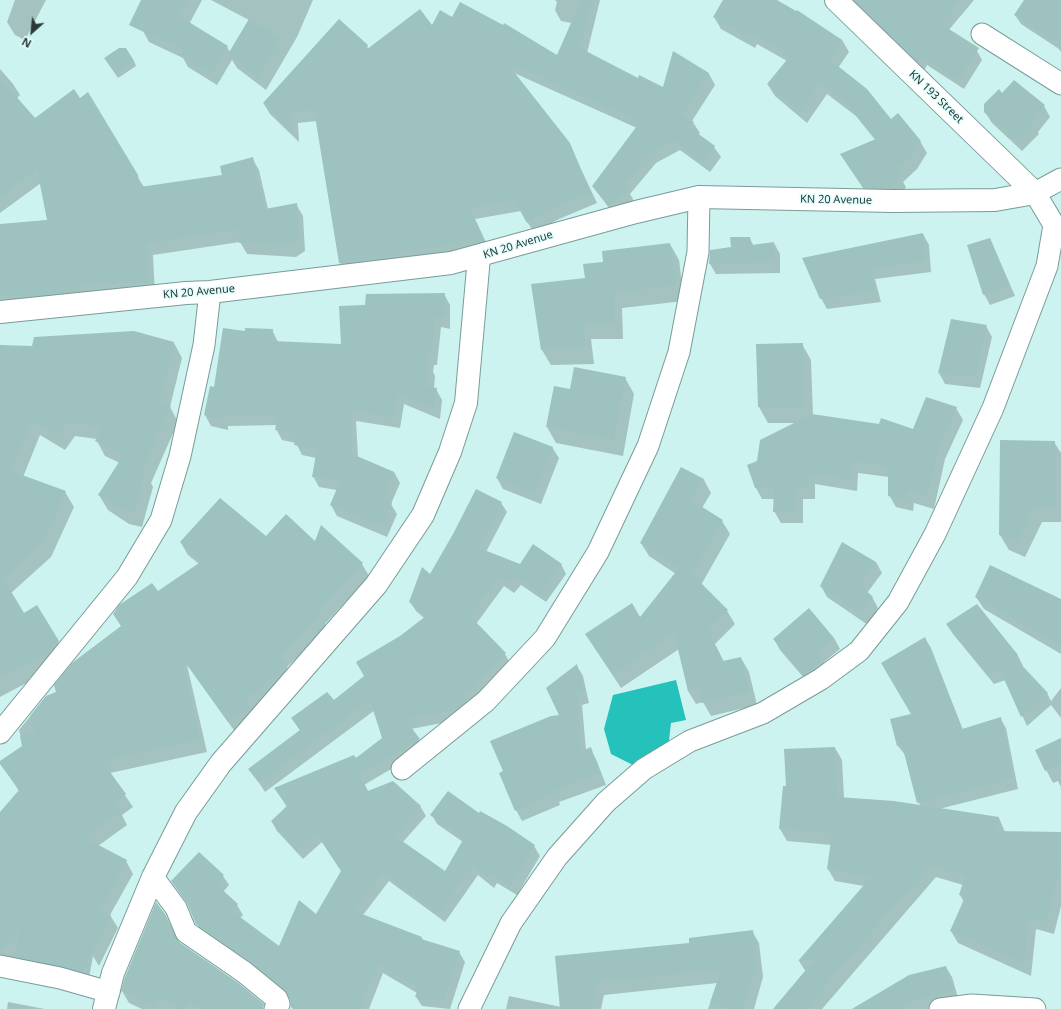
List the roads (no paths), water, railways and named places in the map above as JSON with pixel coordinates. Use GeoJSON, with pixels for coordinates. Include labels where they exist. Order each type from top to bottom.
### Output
{"type":"FeatureCollection","features":[{"type":"Feature","properties":{"kind":"street","name":"KN 193 Street"},"geometry":{"type":"LineString","coordinates":[[836,0],[1035,193]]}},
{"type":"Feature","properties":{"kind":"street"},"geometry":{"type":"LineString","coordinates":[[982,34],[1061,84]]}},
{"type":"Feature","properties":{"kind":"street"},"geometry":{"type":"LineString","coordinates":[[469,1009],[511,923],[557,857],[606,802],[644,769],[690,740],[763,713],[821,680],[859,651],[898,602],[935,534],[993,408],[1047,266],[1054,226],[1035,193],[1061,179]]}},
{"type":"Feature","properties":{"kind":"street","name":"KN 20 Avenue"},"geometry":{"type":"LineString","coordinates":[[0,312],[186,293],[210,292],[451,264],[636,212],[699,197],[892,201],[979,201],[995,200],[1035,193]]}},
{"type":"Feature","properties":{"kind":"street"},"geometry":{"type":"LineString","coordinates":[[402,769],[486,701],[545,638],[598,552],[648,446],[679,352],[698,252],[699,197]]}},
{"type":"Feature","properties":{"kind":"street"},"geometry":{"type":"LineString","coordinates":[[0,966],[60,978],[106,1000],[113,973],[153,877],[186,812],[221,763],[376,585],[423,515],[450,452],[466,403],[479,257]]}},
{"type":"Feature","properties":{"kind":"street"},"geometry":{"type":"LineString","coordinates":[[0,733],[127,577],[161,520],[180,456],[204,346],[210,292]]}},
{"type":"Feature","properties":{"kind":"street"},"geometry":{"type":"LineString","coordinates":[[153,877],[176,908],[186,932],[244,972],[277,999],[279,1004],[275,1009]]}},
{"type":"Feature","properties":{"kind":"street"},"geometry":{"type":"LineString","coordinates":[[940,1009],[972,1005],[1035,1009]]}}]}
